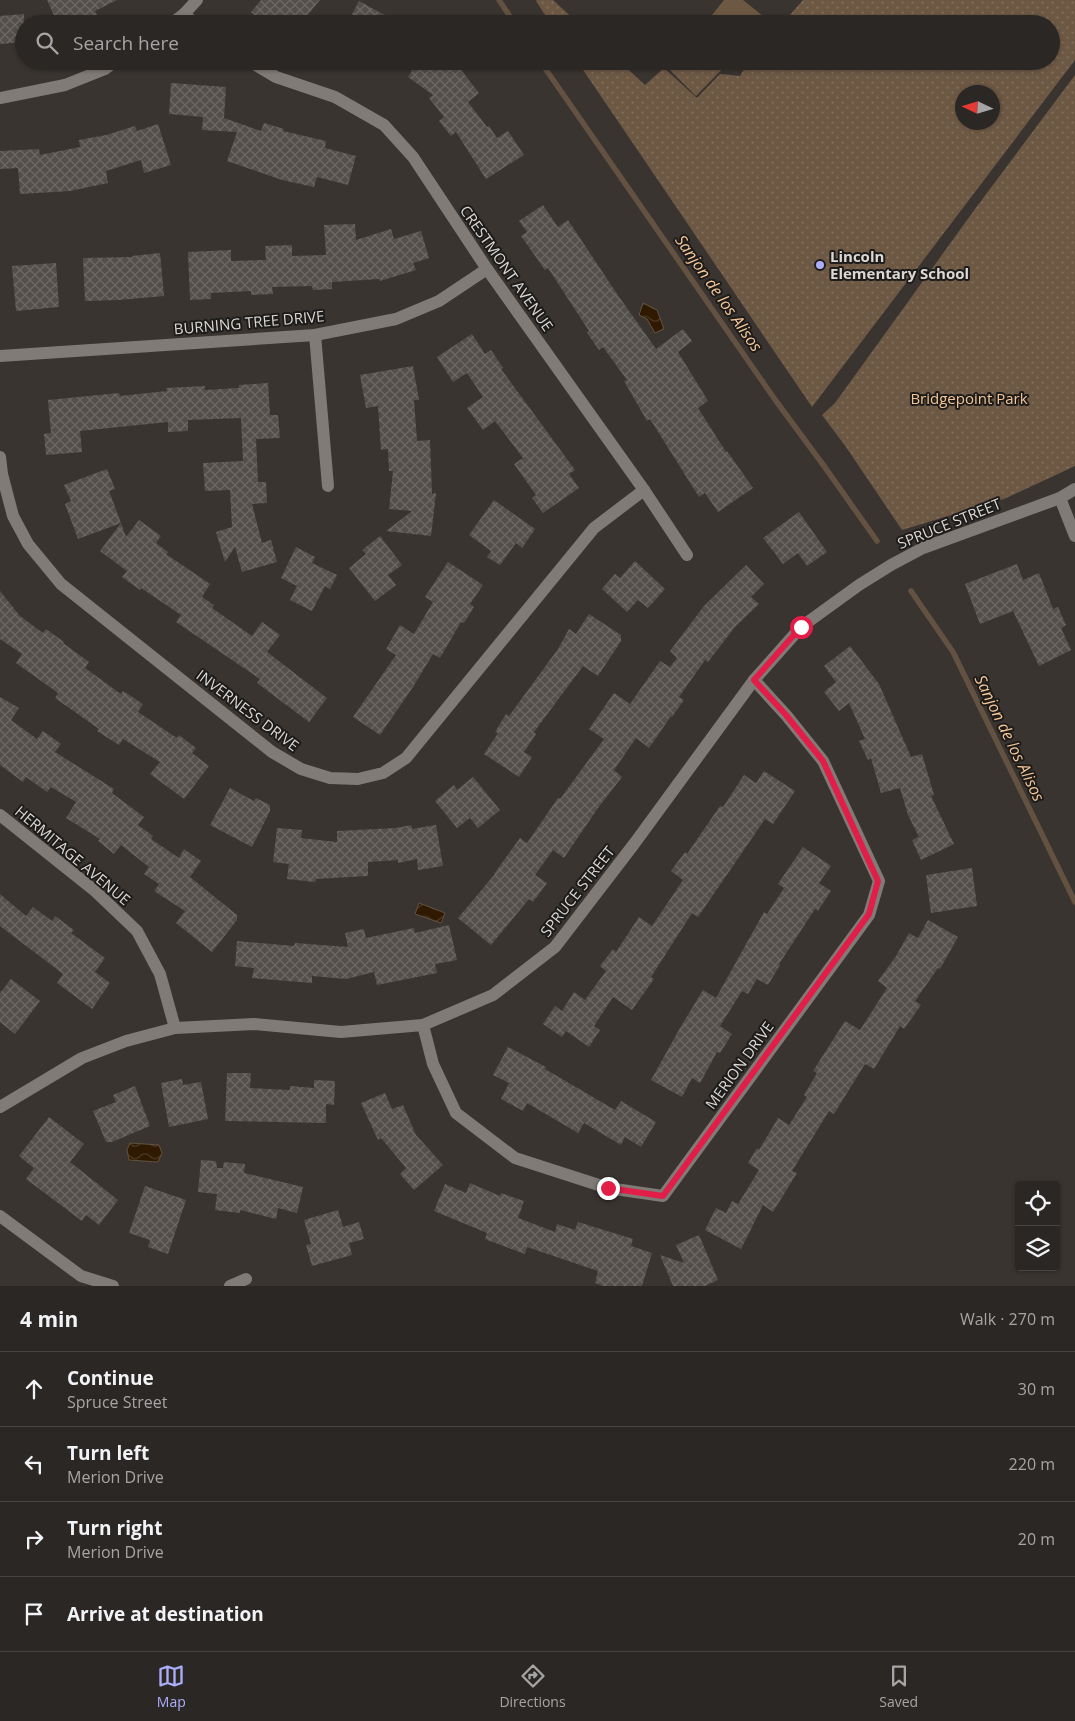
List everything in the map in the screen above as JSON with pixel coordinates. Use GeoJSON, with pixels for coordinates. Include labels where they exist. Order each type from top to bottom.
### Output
{"type":"FeatureCollection","features":[{"type":"Feature","properties":{"kind":"street"},"geometry":{"type":"LineString","coordinates":[[184,14],[198,0]]}},
{"type":"Feature","properties":{"kind":"street"},"geometry":{"type":"LineString","coordinates":[[0,98],[66,85],[102,70]]}},
{"type":"Feature","properties":{"kind":"street","name":"CRESTMONT AVENUE"},"geometry":{"type":"LineString","coordinates":[[264,70],[276,77],[336,97],[384,124],[413,157],[487,269],[644,490],[687,555]]}},
{"type":"Feature","properties":{"kind":"street","name":"BURNING TREE DRIVE"},"geometry":{"type":"LineString","coordinates":[[0,356],[315,335],[396,319],[439,301],[487,269]]}},
{"type":"Feature","properties":{"kind":"street"},"geometry":{"type":"LineString","coordinates":[[315,335],[328,486]]}},
{"type":"Feature","properties":{"kind":"street","name":"INVERNESS DRIVE"},"geometry":{"type":"LineString","coordinates":[[0,457],[2,474],[13,516],[28,544],[61,584],[272,752],[301,770],[330,778],[358,780],[383,773],[406,758],[594,528],[644,490]]}},
{"type":"Feature","properties":{"kind":"street","name":"SPRUCE STREET"},"geometry":{"type":"LineString","coordinates":[[0,1108],[82,1058],[126,1042],[174,1028],[254,1024],[341,1032],[423,1025],[493,995],[555,947],[634,844],[754,680],[801,627],[859,585],[891,565],[924,548],[1060,498],[1075,489]]}},
{"type":"Feature","properties":{"kind":"street"},"geometry":{"type":"LineString","coordinates":[[1060,498],[1075,536]]}},
{"type":"Feature","properties":{"kind":"street","name":"MERION DRIVE"},"geometry":{"type":"LineString","coordinates":[[423,1025],[433,1064],[456,1113],[515,1158],[608,1188],[663,1196],[869,914],[878,881],[823,761],[786,715],[754,680]]}},
{"type":"Feature","properties":{"kind":"street","name":"HERMITAGE AVENUE"},"geometry":{"type":"LineString","coordinates":[[0,815],[94,890],[137,931],[160,974],[174,1028]]}},
{"type":"Feature","properties":{"kind":"street"},"geometry":{"type":"LineString","coordinates":[[0,1216],[78,1281],[113,1286]]}},
{"type":"Feature","properties":{"kind":"street"},"geometry":{"type":"LineString","coordinates":[[230,1286],[246,1279]]}},
{"type":"Feature","properties":{"kind":"green space"},"geometry":{"type":"Polygon","coordinates":[[[553,0],[569,15],[545,15],[536,1],[553,0]]]}},
{"type":"Feature","properties":{"kind":"green space"},"geometry":{"type":"Polygon","coordinates":[[[724,0],[743,0],[762,15],[712,15],[724,0]]]}},
{"type":"Feature","properties":{"kind":"green space","name":"Lincoln Elementary School"},"geometry":{"type":"Polygon","coordinates":[[[803,0],[1075,0],[1075,60],[812,407],[583,70],[629,70],[645,85],[662,70],[666,70],[697,98],[720,74],[740,76],[744,70],[1060,70],[1060,15],[790,15],[803,0]]]}},
{"type":"Feature","properties":{"kind":"green space"},"geometry":{"type":"Polygon","coordinates":[[[670,70],[721,70],[696,96],[670,70]]]}},
{"type":"Feature","properties":{"kind":"green space","name":"Bridgepoint Park"},"geometry":{"type":"Polygon","coordinates":[[[1075,75],[1075,466],[1004,499],[902,530],[822,415],[835,403],[975,209],[1075,75]]]}},
{"type":"Feature","properties":{"kind":"water"},"geometry":{"type":"Polygon","coordinates":[[[643,303],[657,310],[664,329],[655,333],[647,319],[639,315],[643,303]]]}},
{"type":"Feature","properties":{"kind":"water"},"geometry":{"type":"Polygon","coordinates":[[[419,903],[445,913],[441,923],[415,914],[419,903]]]}},
{"type":"Feature","properties":{"kind":"water"},"geometry":{"type":"Polygon","coordinates":[[[130,1143],[159,1145],[162,1153],[158,1162],[129,1160],[127,1150],[130,1143]]]}},
{"type":"Feature","properties":{"kind":"building"},"geometry":{"type":"Polygon","coordinates":[[[47,0],[117,0],[95,11],[97,15],[54,15],[47,0]]]}},
{"type":"Feature","properties":{"kind":"building"},"geometry":{"type":"Polygon","coordinates":[[[261,0],[320,0],[308,15],[254,15],[251,12],[261,0]]]}},
{"type":"Feature","properties":{"kind":"building"},"geometry":{"type":"Polygon","coordinates":[[[359,1],[385,15],[352,15],[359,1]]]}},
{"type":"Feature","properties":{"kind":"building"},"geometry":{"type":"Polygon","coordinates":[[[24,14],[15,15],[15,43],[0,44],[0,16],[24,14]]]}},
{"type":"Feature","properties":{"kind":"building"},"geometry":{"type":"Polygon","coordinates":[[[411,70],[461,70],[479,93],[468,102],[497,138],[508,131],[524,155],[486,179],[456,132],[451,136],[439,121],[444,117],[429,98],[433,95],[408,77],[412,71],[411,70]]]}},
{"type":"Feature","properties":{"kind":"building"},"geometry":{"type":"Polygon","coordinates":[[[171,83],[226,87],[224,118],[261,131],[264,123],[284,129],[283,131],[326,141],[325,148],[356,156],[348,185],[317,177],[314,187],[282,180],[227,161],[237,132],[202,130],[203,117],[169,114],[171,83]]]}},
{"type":"Feature","properties":{"kind":"building"},"geometry":{"type":"Polygon","coordinates":[[[158,124],[171,165],[144,173],[141,160],[106,171],[108,183],[70,191],[20,194],[18,168],[0,169],[0,151],[39,149],[40,155],[80,147],[79,140],[106,135],[135,126],[137,131],[158,124]]]}},
{"type":"Feature","properties":{"kind":"building"},"geometry":{"type":"Polygon","coordinates":[[[543,205],[558,227],[568,220],[656,349],[683,329],[692,341],[678,352],[708,401],[698,408],[726,452],[753,488],[718,512],[705,493],[699,497],[650,419],[647,421],[624,381],[627,380],[603,347],[599,350],[587,333],[589,331],[548,268],[545,270],[521,236],[527,232],[519,221],[543,205]]]}},
{"type":"Feature","properties":{"kind":"building"},"geometry":{"type":"Polygon","coordinates":[[[355,224],[356,240],[391,229],[394,239],[421,231],[429,258],[413,263],[416,270],[380,281],[380,279],[332,282],[332,289],[313,290],[312,286],[272,287],[273,294],[251,295],[251,291],[211,293],[211,299],[190,300],[188,252],[231,250],[231,261],[266,260],[265,246],[292,245],[292,256],[326,255],[324,225],[355,224]]]}},
{"type":"Feature","properties":{"kind":"building"},"geometry":{"type":"Polygon","coordinates":[[[160,253],[164,296],[85,301],[83,258],[133,257],[160,253]]]}},
{"type":"Feature","properties":{"kind":"building"},"geometry":{"type":"Polygon","coordinates":[[[56,263],[59,307],[16,311],[12,266],[56,263]]]}},
{"type":"Feature","properties":{"kind":"building"},"geometry":{"type":"Polygon","coordinates":[[[472,334],[485,354],[491,350],[503,368],[501,369],[575,470],[569,474],[579,488],[543,513],[532,498],[536,495],[514,464],[523,458],[495,421],[483,430],[467,408],[483,397],[467,373],[453,382],[437,357],[472,334]]]}},
{"type":"Feature","properties":{"kind":"building"},"geometry":{"type":"Polygon","coordinates":[[[413,366],[419,400],[414,400],[417,441],[430,440],[432,494],[436,493],[431,536],[386,531],[412,511],[389,509],[393,471],[389,471],[388,449],[381,450],[378,406],[366,408],[360,375],[413,366]]]}},
{"type":"Feature","properties":{"kind":"building"},"geometry":{"type":"Polygon","coordinates":[[[268,383],[270,415],[278,415],[280,438],[256,439],[258,482],[266,482],[267,503],[252,504],[262,543],[271,540],[277,562],[242,572],[235,547],[225,562],[216,532],[232,527],[230,490],[205,491],[203,463],[243,461],[241,418],[188,420],[188,431],[168,432],[168,422],[80,431],[82,452],[46,455],[44,434],[51,433],[48,400],[119,393],[120,396],[167,391],[166,388],[205,386],[205,390],[239,388],[239,385],[268,383]]]}},
{"type":"Feature","properties":{"kind":"building"},"geometry":{"type":"Polygon","coordinates":[[[107,469],[115,489],[109,491],[121,523],[78,539],[65,504],[71,501],[64,485],[107,469]]]}},
{"type":"Feature","properties":{"kind":"building"},"geometry":{"type":"Polygon","coordinates":[[[494,500],[535,529],[522,548],[516,543],[500,565],[487,557],[491,551],[469,535],[494,500]]]}},
{"type":"Feature","properties":{"kind":"building"},"geometry":{"type":"Polygon","coordinates":[[[799,512],[827,552],[807,566],[798,553],[783,564],[763,538],[799,512]]]}},
{"type":"Feature","properties":{"kind":"building"},"geometry":{"type":"Polygon","coordinates":[[[139,520],[161,536],[156,543],[168,552],[166,554],[210,584],[202,597],[214,605],[212,608],[252,636],[262,622],[280,635],[267,652],[327,698],[309,722],[257,683],[260,679],[176,622],[181,615],[122,577],[127,571],[100,551],[121,523],[126,537],[139,520]]]}},
{"type":"Feature","properties":{"kind":"building"},"geometry":{"type":"Polygon","coordinates":[[[380,536],[402,565],[388,575],[396,585],[375,601],[349,568],[366,554],[362,550],[380,536]]]}},
{"type":"Feature","properties":{"kind":"building"},"geometry":{"type":"Polygon","coordinates":[[[296,547],[315,557],[312,563],[337,575],[330,589],[325,586],[312,611],[290,600],[297,586],[281,578],[296,547]]]}},
{"type":"Feature","properties":{"kind":"building"},"geometry":{"type":"Polygon","coordinates":[[[635,561],[665,589],[648,608],[638,600],[627,612],[602,589],[615,574],[620,578],[635,561]]]}},
{"type":"Feature","properties":{"kind":"building"},"geometry":{"type":"Polygon","coordinates":[[[448,562],[483,585],[470,604],[474,607],[464,623],[461,622],[440,658],[433,654],[380,735],[353,717],[396,655],[386,649],[400,625],[414,634],[433,602],[425,597],[448,562]]]}},
{"type":"Feature","properties":{"kind":"building"},"geometry":{"type":"Polygon","coordinates":[[[1017,564],[1023,580],[1039,573],[1053,609],[1058,607],[1066,625],[1061,628],[1071,650],[1039,666],[1013,611],[980,624],[965,584],[1017,564]]]}},
{"type":"Feature","properties":{"kind":"building"},"geometry":{"type":"Polygon","coordinates":[[[746,565],[764,584],[751,597],[759,604],[735,627],[708,662],[705,660],[679,697],[684,700],[649,748],[636,738],[614,770],[622,777],[564,858],[553,850],[535,875],[547,883],[533,902],[529,899],[491,945],[458,918],[495,874],[520,838],[527,843],[558,798],[560,799],[604,739],[589,729],[614,693],[630,704],[660,661],[670,667],[677,658],[670,651],[704,606],[746,565]]]}},
{"type":"Feature","properties":{"kind":"building"},"geometry":{"type":"Polygon","coordinates":[[[0,591],[20,616],[43,633],[46,629],[89,662],[85,668],[121,694],[123,691],[143,704],[138,712],[177,738],[179,735],[196,748],[192,753],[209,766],[184,799],[150,774],[160,762],[123,739],[119,745],[97,731],[99,729],[55,698],[58,693],[16,663],[22,654],[0,639],[0,591]]]}},
{"type":"Feature","properties":{"kind":"building"},"geometry":{"type":"Polygon","coordinates":[[[589,614],[621,635],[621,641],[598,676],[583,666],[534,732],[536,734],[524,752],[532,757],[519,777],[484,754],[498,733],[495,732],[506,714],[509,716],[558,649],[569,629],[576,634],[589,614]]]}},
{"type":"Feature","properties":{"kind":"building"},"geometry":{"type":"Polygon","coordinates":[[[850,646],[879,684],[911,757],[922,754],[934,795],[931,796],[954,844],[921,860],[912,840],[919,837],[908,815],[900,788],[881,793],[871,758],[868,760],[859,741],[865,739],[849,703],[839,711],[824,692],[836,682],[824,666],[850,646]]]}},
{"type":"Feature","properties":{"kind":"building"},"geometry":{"type":"Polygon","coordinates":[[[0,697],[19,708],[11,720],[37,739],[43,731],[61,744],[55,752],[114,789],[112,793],[144,817],[138,825],[153,836],[151,839],[179,858],[184,849],[201,861],[190,877],[237,915],[237,920],[212,952],[176,923],[185,911],[154,891],[159,884],[144,874],[149,867],[121,845],[114,854],[98,841],[100,839],[66,818],[76,802],[51,787],[47,792],[26,777],[23,782],[0,765],[0,697]]]}},
{"type":"Feature","properties":{"kind":"building"},"geometry":{"type":"Polygon","coordinates":[[[764,771],[795,791],[773,824],[765,819],[698,917],[692,913],[651,977],[654,979],[632,1010],[613,997],[594,1026],[600,1030],[589,1047],[566,1031],[562,1037],[543,1024],[555,1006],[562,1011],[574,992],[585,1000],[606,971],[600,966],[613,949],[616,952],[639,917],[652,926],[683,880],[671,871],[685,852],[687,854],[720,806],[723,807],[744,775],[756,783],[764,771]]]}},
{"type":"Feature","properties":{"kind":"building"},"geometry":{"type":"Polygon","coordinates":[[[473,777],[500,810],[478,828],[470,818],[457,828],[435,801],[454,785],[457,790],[473,777]]]}},
{"type":"Feature","properties":{"kind":"building"},"geometry":{"type":"Polygon","coordinates":[[[230,788],[254,801],[256,798],[270,805],[270,811],[252,847],[210,825],[230,788]]]}},
{"type":"Feature","properties":{"kind":"building"},"geometry":{"type":"Polygon","coordinates":[[[411,825],[412,829],[436,825],[443,866],[418,870],[417,859],[398,863],[398,860],[368,862],[368,876],[316,879],[315,882],[287,879],[289,864],[273,862],[277,828],[302,830],[301,838],[337,842],[337,831],[396,828],[411,825]]]}},
{"type":"Feature","properties":{"kind":"building"},"geometry":{"type":"Polygon","coordinates":[[[803,847],[831,866],[819,883],[831,891],[818,911],[815,909],[779,964],[768,985],[757,979],[748,994],[742,991],[720,1026],[732,1034],[720,1053],[717,1052],[700,1083],[692,1078],[682,1097],[651,1080],[703,990],[716,998],[764,912],[767,914],[784,888],[778,884],[803,847]]]}},
{"type":"Feature","properties":{"kind":"building"},"geometry":{"type":"Polygon","coordinates":[[[972,868],[977,906],[931,913],[926,875],[972,868]]]}},
{"type":"Feature","properties":{"kind":"building"},"geometry":{"type":"Polygon","coordinates":[[[0,894],[26,916],[33,907],[52,921],[55,916],[74,930],[71,933],[105,958],[95,972],[110,983],[92,1009],[57,983],[63,974],[0,926],[0,894]]]}},
{"type":"Feature","properties":{"kind":"building"},"geometry":{"type":"Polygon","coordinates":[[[928,920],[958,937],[940,969],[938,968],[915,1001],[921,1005],[904,1029],[900,1026],[874,1069],[865,1064],[834,1114],[829,1111],[792,1171],[797,1173],[773,1212],[763,1205],[741,1249],[705,1230],[716,1208],[726,1213],[732,1201],[738,1204],[759,1170],[748,1163],[757,1148],[759,1150],[778,1118],[789,1125],[807,1097],[804,1095],[817,1073],[813,1071],[845,1021],[860,1030],[887,988],[878,981],[896,956],[909,933],[918,938],[928,920]]]}},
{"type":"Feature","properties":{"kind":"building"},"geometry":{"type":"Polygon","coordinates":[[[449,925],[457,960],[435,964],[437,973],[377,985],[374,972],[346,979],[312,976],[312,983],[252,978],[254,968],[235,966],[237,941],[294,946],[295,943],[348,947],[345,933],[364,929],[366,938],[414,928],[415,933],[449,925]]]}},
{"type":"Feature","properties":{"kind":"building"},"geometry":{"type":"Polygon","coordinates":[[[11,979],[40,1001],[15,1034],[0,1022],[0,993],[11,979]]]}},
{"type":"Feature","properties":{"kind":"building"},"geometry":{"type":"Polygon","coordinates":[[[508,1047],[546,1067],[545,1069],[615,1110],[621,1101],[656,1122],[641,1147],[625,1137],[621,1145],[584,1123],[578,1133],[527,1103],[523,1111],[501,1099],[509,1083],[493,1075],[508,1047]]]}},
{"type":"Feature","properties":{"kind":"building"},"geometry":{"type":"Polygon","coordinates":[[[227,1073],[251,1073],[250,1088],[290,1090],[290,1086],[314,1088],[314,1080],[335,1081],[334,1105],[326,1104],[326,1123],[225,1121],[227,1073]]]}},
{"type":"Feature","properties":{"kind":"building"},"geometry":{"type":"Polygon","coordinates":[[[182,1079],[183,1085],[201,1082],[208,1119],[169,1127],[161,1083],[182,1079]]]}},
{"type":"Feature","properties":{"kind":"building"},"geometry":{"type":"Polygon","coordinates":[[[135,1086],[150,1126],[112,1142],[106,1142],[93,1111],[116,1102],[113,1095],[135,1086]]]}},
{"type":"Feature","properties":{"kind":"building"},"geometry":{"type":"Polygon","coordinates":[[[385,1093],[392,1109],[403,1105],[416,1135],[443,1165],[414,1190],[400,1174],[406,1168],[381,1138],[378,1140],[361,1103],[385,1093]]]}},
{"type":"Feature","properties":{"kind":"building"},"geometry":{"type":"Polygon","coordinates":[[[49,1117],[84,1144],[70,1162],[118,1200],[99,1225],[86,1215],[82,1221],[26,1179],[34,1168],[19,1156],[49,1117]]]}},
{"type":"Feature","properties":{"kind":"building"},"geometry":{"type":"Polygon","coordinates":[[[201,1160],[216,1161],[217,1168],[223,1168],[224,1162],[245,1164],[244,1173],[303,1187],[297,1213],[278,1208],[276,1219],[240,1210],[240,1213],[215,1210],[217,1194],[198,1192],[201,1160]]]}},
{"type":"Feature","properties":{"kind":"building"},"geometry":{"type":"Polygon","coordinates":[[[470,1183],[500,1196],[501,1193],[524,1201],[518,1218],[555,1232],[557,1224],[575,1230],[578,1222],[633,1239],[631,1246],[652,1253],[642,1286],[603,1286],[595,1283],[598,1271],[527,1247],[525,1254],[485,1239],[487,1233],[434,1211],[445,1184],[466,1193],[470,1183]]]}},
{"type":"Feature","properties":{"kind":"building"},"geometry":{"type":"Polygon","coordinates":[[[145,1186],[186,1200],[168,1254],[148,1247],[150,1240],[129,1233],[145,1186]]]}},
{"type":"Feature","properties":{"kind":"building"},"geometry":{"type":"Polygon","coordinates":[[[338,1210],[343,1227],[359,1222],[364,1239],[349,1243],[352,1255],[312,1266],[306,1245],[311,1244],[304,1220],[338,1210]]]}},
{"type":"Feature","properties":{"kind":"building"},"geometry":{"type":"Polygon","coordinates":[[[699,1235],[718,1280],[705,1286],[673,1286],[660,1255],[684,1263],[676,1245],[699,1235]]]}},
{"type":"Feature","properties":{"kind":"waterway","name":"Sanjon de los Alisos"},"geometry":{"type":"LineString","coordinates":[[499,0],[509,15]]}},
{"type":"Feature","properties":{"kind":"waterway","name":"Sanjon de los Alisos"},"geometry":{"type":"LineString","coordinates":[[546,70],[776,401],[877,541]]}},
{"type":"Feature","properties":{"kind":"waterway","name":"Sanjon de los Alisos"},"geometry":{"type":"LineString","coordinates":[[911,591],[953,652],[1075,902]]}},
{"type":"Feature","properties":{"kind":"place","name":"Lincoln Elementary School"},"geometry":{"type":"Point","coordinates":[820,265]}},
{"type":"Feature","properties":{"kind":"route"},"geometry":{"type":"LineString","coordinates":[[608,1188],[663,1196],[869,914],[878,881],[823,761],[786,715],[754,680],[801,627]]}}]}
